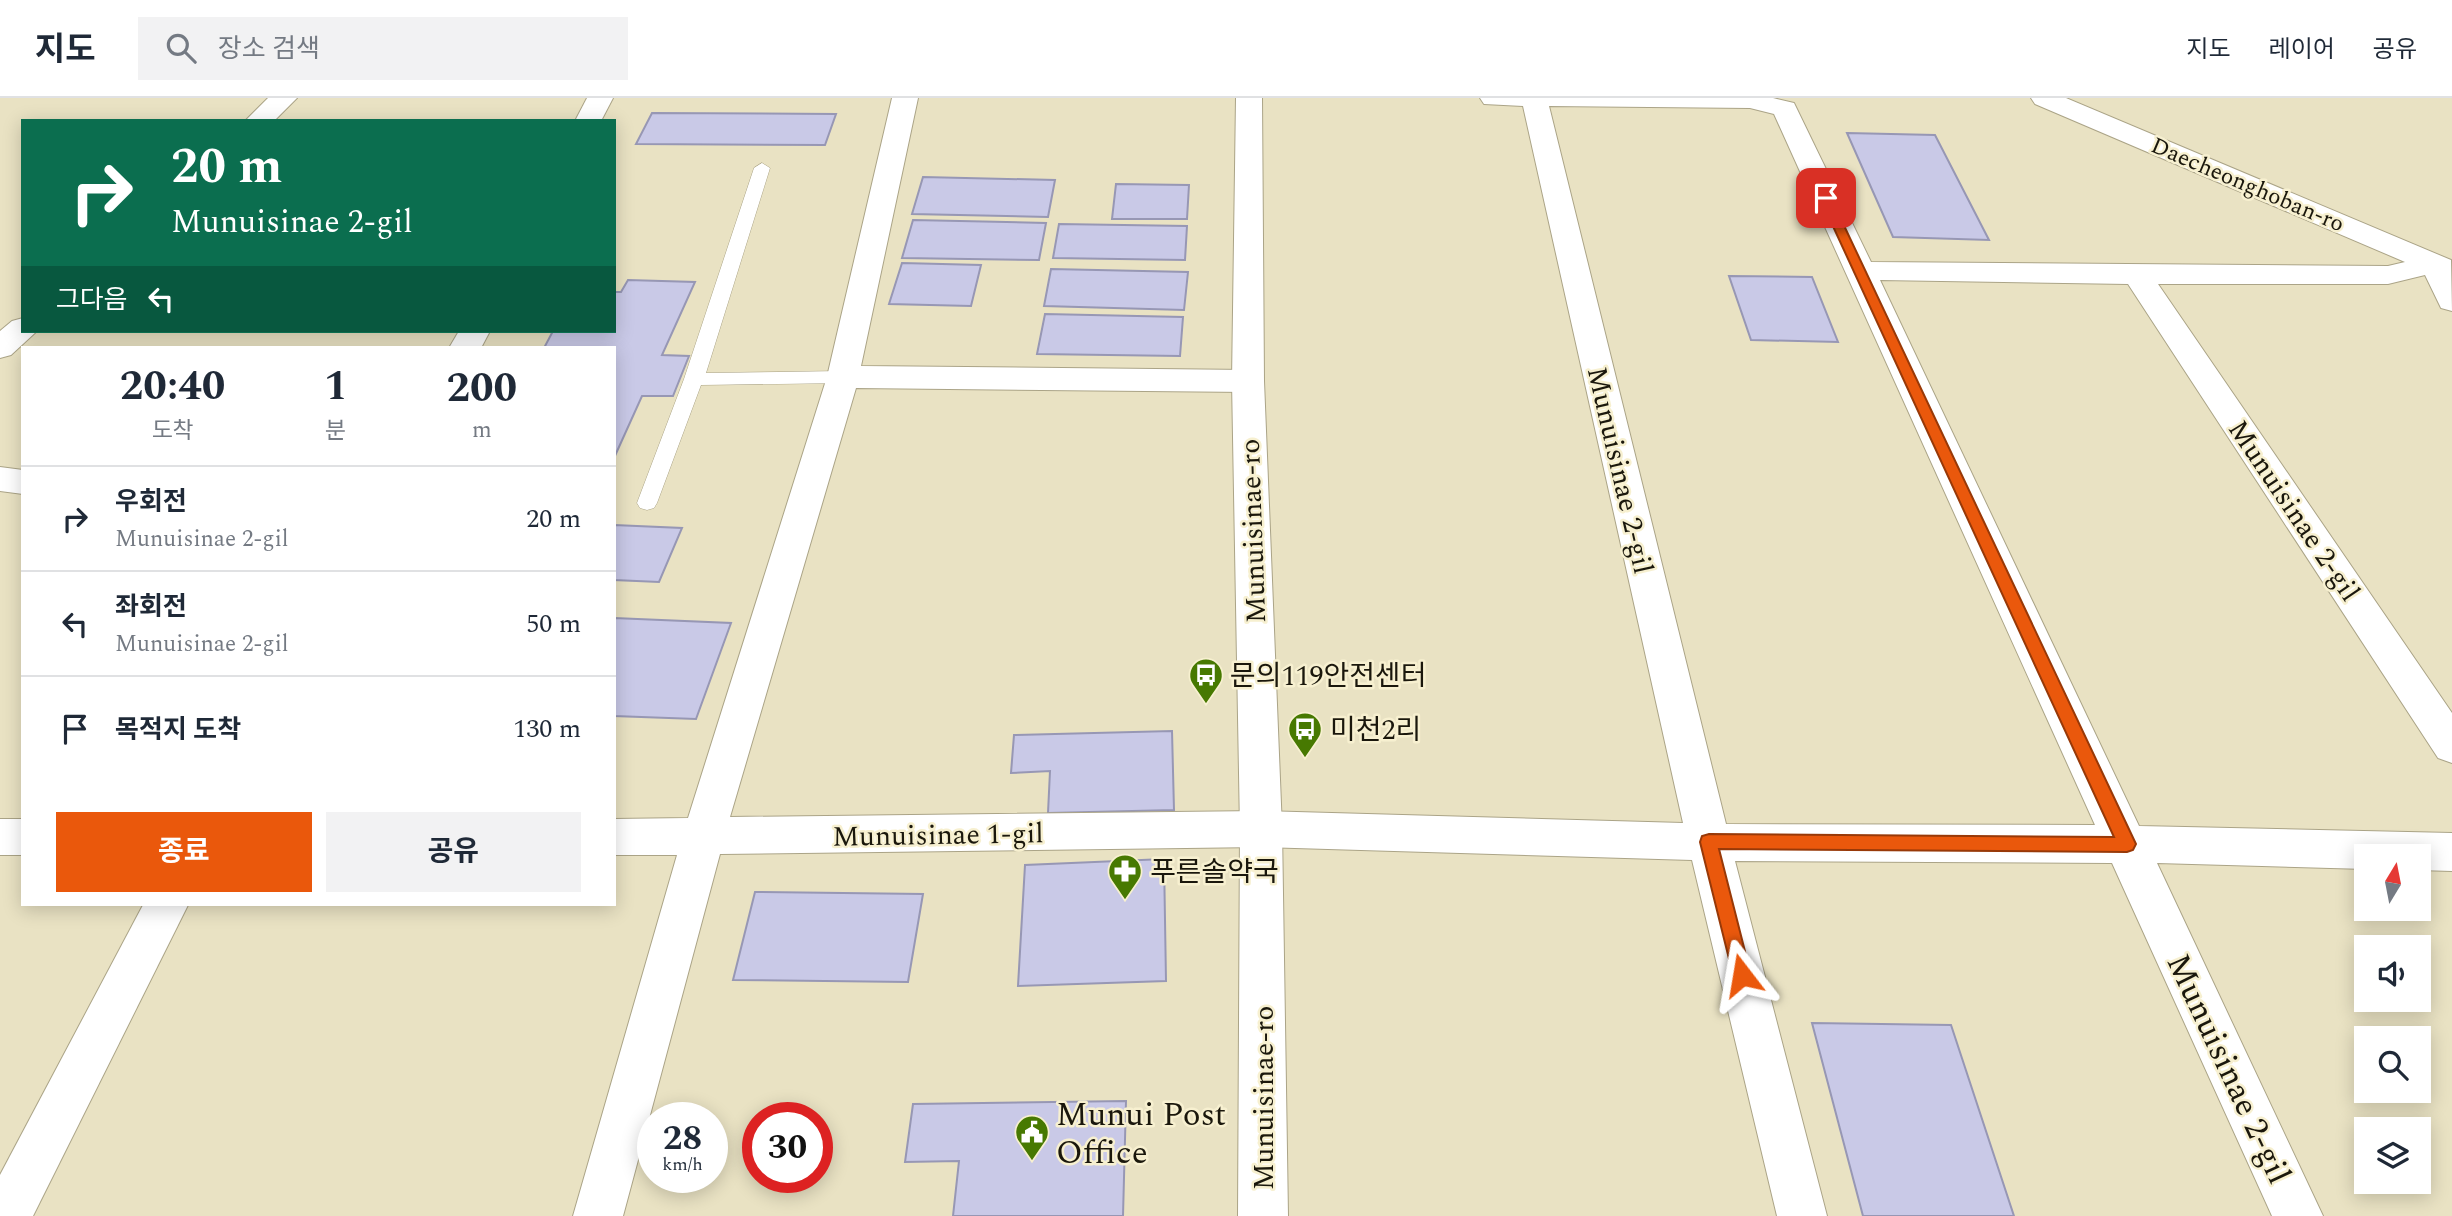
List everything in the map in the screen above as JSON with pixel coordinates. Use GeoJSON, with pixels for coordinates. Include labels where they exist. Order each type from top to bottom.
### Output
{"type":"FeatureCollection","features":[{"type":"Feature","properties":{"kind":"street"},"geometry":{"type":"LineString","coordinates":[[260,119],[284,98]]}},
{"type":"Feature","properties":{"kind":"street"},"geometry":{"type":"LineString","coordinates":[[589,119],[600,98]]}},
{"type":"Feature","properties":{"kind":"street"},"geometry":{"type":"LineString","coordinates":[[598,1216],[703,838],[843,377],[905,98]]}},
{"type":"Feature","properties":{"kind":"street","name":"Munuisinae-ro"},"geometry":{"type":"LineString","coordinates":[[1249,98],[1248,381],[1261,829],[1263,1216]]}},
{"type":"Feature","properties":{"kind":"street","name":"Munuisinae 2-gil"},"geometry":{"type":"LineString","coordinates":[[1493,98],[1750,100],[1785,109],[2298,1216]]}},
{"type":"Feature","properties":{"kind":"street","name":"Munuisinae 2-gil"},"geometry":{"type":"LineString","coordinates":[[1534,98],[1709,842],[1802,1216]]}},
{"type":"Feature","properties":{"kind":"street","name":"Daecheonghoban-ro"},"geometry":{"type":"LineString","coordinates":[[2044,98],[2443,267]]}},
{"type":"Feature","properties":{"kind":"street"},"geometry":{"type":"LineString","coordinates":[[1860,271],[2388,275],[2443,267],[2452,300]]}},
{"type":"Feature","properties":{"kind":"street","name":"Munuisinae 2-gil"},"geometry":{"type":"LineString","coordinates":[[2137,275],[2452,746]]}},
{"type":"Feature","properties":{"kind":"street"},"geometry":{"type":"LineString","coordinates":[[0,348],[21,330]]}},
{"type":"Feature","properties":{"kind":"street"},"geometry":{"type":"LineString","coordinates":[[843,377],[1248,381]]}},
{"type":"Feature","properties":{"kind":"street"},"geometry":{"type":"LineString","coordinates":[[0,479],[21,482]]}},
{"type":"Feature","properties":{"kind":"street"},"geometry":{"type":"LineString","coordinates":[[1261,829],[1709,842],[2127,844],[2452,852]]}},
{"type":"Feature","properties":{"kind":"street","name":"Munuisinae 1-gil"},"geometry":{"type":"LineString","coordinates":[[616,837],[1261,829]]}},
{"type":"Feature","properties":{"kind":"street"},"geometry":{"type":"LineString","coordinates":[[0,837],[21,837]]}},
{"type":"Feature","properties":{"kind":"street"},"geometry":{"type":"LineString","coordinates":[[6,1216],[165,906]]}},
{"type":"Feature","properties":{"kind":"lane"},"geometry":{"type":"LineString","coordinates":[[647,503],[694,379],[762,168]]}},
{"type":"Feature","properties":{"kind":"lane"},"geometry":{"type":"LineString","coordinates":[[694,379],[843,377]]}},
{"type":"Feature","properties":{"kind":"building"},"geometry":{"type":"Polygon","coordinates":[[[652,113],[836,114],[825,145],[636,144],[652,113]]]}},
{"type":"Feature","properties":{"kind":"building"},"geometry":{"type":"Polygon","coordinates":[[[1847,133],[1935,135],[1989,240],[1893,237],[1847,133]]]}},
{"type":"Feature","properties":{"kind":"building"},"geometry":{"type":"Polygon","coordinates":[[[923,177],[1055,180],[1048,217],[912,214],[923,177]]]}},
{"type":"Feature","properties":{"kind":"building"},"geometry":{"type":"Polygon","coordinates":[[[1116,184],[1189,185],[1187,219],[1112,219],[1116,184]]]}},
{"type":"Feature","properties":{"kind":"building"},"geometry":{"type":"Polygon","coordinates":[[[913,220],[1046,223],[1039,260],[902,258],[913,220]]]}},
{"type":"Feature","properties":{"kind":"building"},"geometry":{"type":"Polygon","coordinates":[[[1059,224],[1187,226],[1185,260],[1053,258],[1059,224]]]}},
{"type":"Feature","properties":{"kind":"building"},"geometry":{"type":"Polygon","coordinates":[[[902,263],[981,265],[971,306],[889,304],[902,263]]]}},
{"type":"Feature","properties":{"kind":"building"},"geometry":{"type":"Polygon","coordinates":[[[1051,269],[1188,272],[1184,310],[1044,306],[1051,269]]]}},
{"type":"Feature","properties":{"kind":"building"},"geometry":{"type":"Polygon","coordinates":[[[1729,276],[1812,277],[1838,342],[1751,340],[1729,276]]]}},
{"type":"Feature","properties":{"kind":"building"},"geometry":{"type":"Polygon","coordinates":[[[628,280],[695,282],[662,355],[689,356],[673,396],[642,396],[616,454],[616,346],[545,346],[552,333],[616,333],[616,292],[621,292],[628,280]]]}},
{"type":"Feature","properties":{"kind":"building"},"geometry":{"type":"Polygon","coordinates":[[[1045,314],[1183,317],[1180,356],[1037,354],[1045,314]]]}},
{"type":"Feature","properties":{"kind":"building"},"geometry":{"type":"Polygon","coordinates":[[[616,525],[682,528],[659,582],[616,580],[616,525]]]}},
{"type":"Feature","properties":{"kind":"building"},"geometry":{"type":"Polygon","coordinates":[[[616,618],[731,623],[696,719],[616,716],[616,618]]]}},
{"type":"Feature","properties":{"kind":"building"},"geometry":{"type":"Polygon","coordinates":[[[1172,731],[1174,810],[1048,813],[1050,771],[1011,773],[1014,735],[1172,731]]]}},
{"type":"Feature","properties":{"kind":"building"},"geometry":{"type":"Polygon","coordinates":[[[1164,859],[1166,981],[1018,986],[1025,865],[1164,859]]]}},
{"type":"Feature","properties":{"kind":"building"},"geometry":{"type":"Polygon","coordinates":[[[755,892],[923,894],[908,982],[733,980],[755,892]]]}},
{"type":"Feature","properties":{"kind":"building"},"geometry":{"type":"Polygon","coordinates":[[[1812,1023],[1951,1025],[2014,1216],[1863,1216],[1812,1023]]]}},
{"type":"Feature","properties":{"kind":"building"},"geometry":{"type":"Polygon","coordinates":[[[1126,1101],[1123,1216],[953,1216],[959,1161],[905,1162],[913,1104],[1126,1101]]]}},
{"type":"Feature","properties":{"kind":"place","name":"문의119안전센터"},"geometry":{"type":"Point","coordinates":[1206,705]}},
{"type":"Feature","properties":{"kind":"place","name":"미천2리"},"geometry":{"type":"Point","coordinates":[1305,759]}},
{"type":"Feature","properties":{"kind":"place","name":"푸른솔약국"},"geometry":{"type":"Point","coordinates":[1125,901]}},
{"type":"Feature","properties":{"kind":"place","name":"Munui Post Office"},"geometry":{"type":"Point","coordinates":[1032,1162]}},
{"type":"Feature","properties":{"kind":"route"},"geometry":{"type":"LineString","coordinates":[[1742,975],[1709,842],[2127,844],[1826,198]]}}]}
